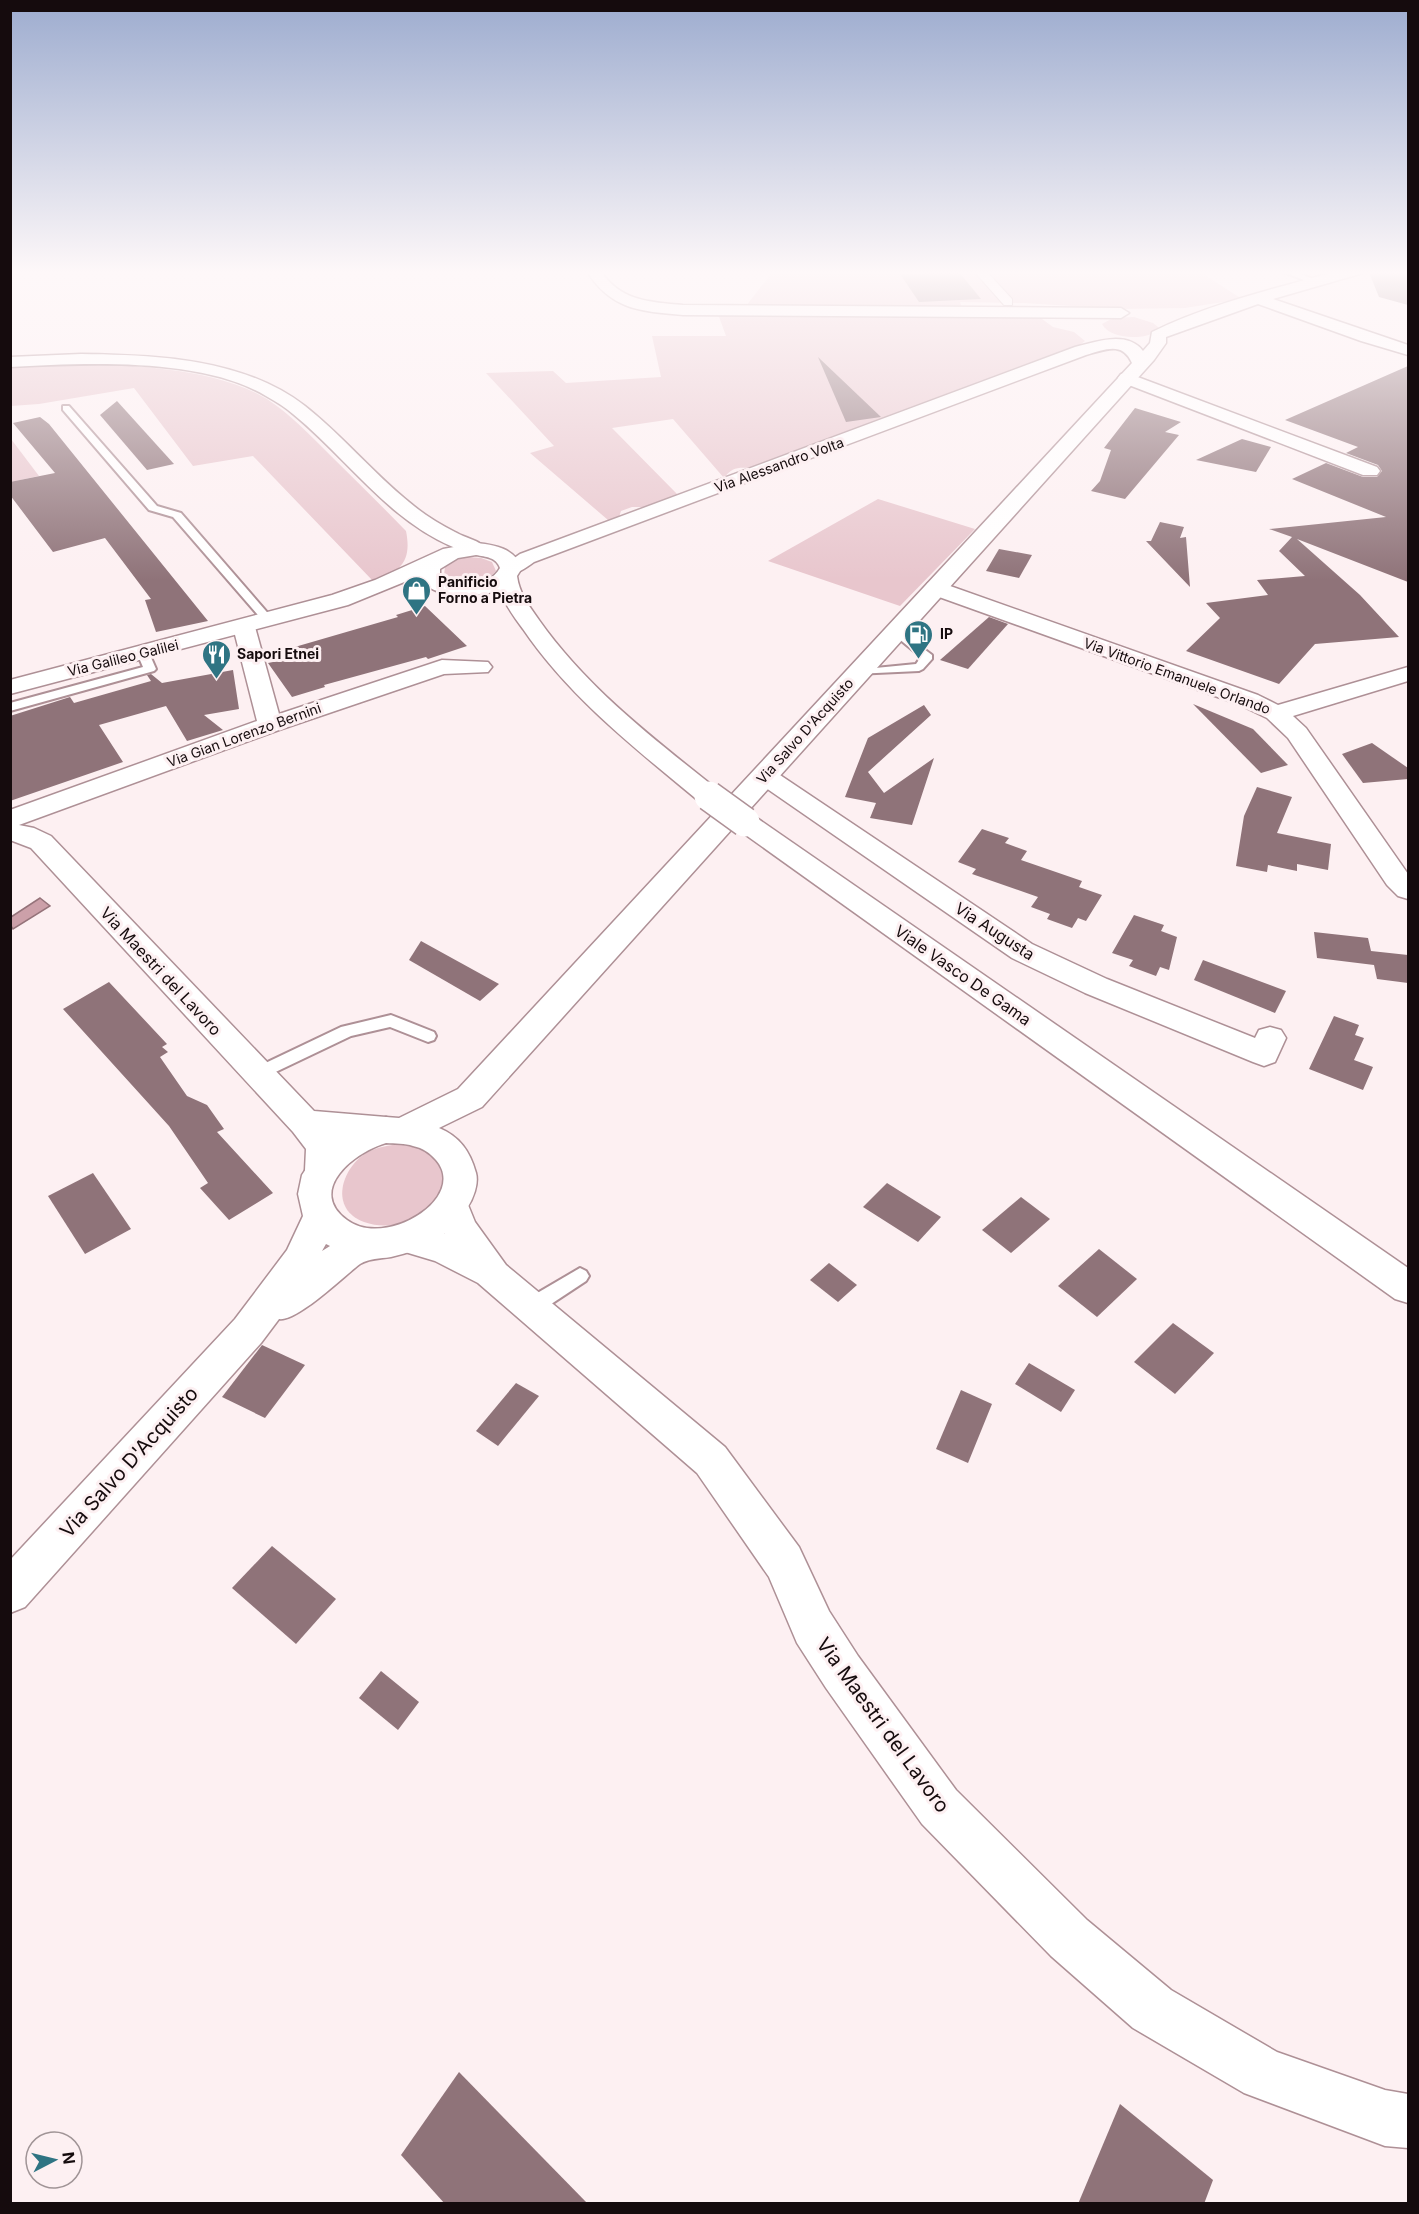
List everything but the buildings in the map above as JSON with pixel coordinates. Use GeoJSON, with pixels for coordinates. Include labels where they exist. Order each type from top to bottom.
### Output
{"type":"FeatureCollection","features":[{"type":"Feature","properties":{"kind":"street"},"geometry":{"type":"LineString","coordinates":[[217,373],[270,390],[297,408],[412,516],[461,544],[506,558],[509,572],[507,584],[511,596],[538,638]]}},
{"type":"Feature","properties":{"kind":"street","name":"Via Alessandro Volta"},"geometry":{"type":"LineString","coordinates":[[577,540],[1021,373]]}},
{"type":"Feature","properties":{"kind":"street","name":"Via Salvo D'Acquisto"},"geometry":{"type":"LineString","coordinates":[[470,1098],[859,672],[905,639],[936,588],[1108,373]]}},
{"type":"Feature","properties":{"kind":"street"},"geometry":{"type":"LineString","coordinates":[[1174,373],[1370,471]]}},
{"type":"Feature","properties":{"kind":"street"},"geometry":{"type":"LineString","coordinates":[[412,516],[434,562]]}},
{"type":"Feature","properties":{"kind":"street"},"geometry":{"type":"LineString","coordinates":[[340,600],[383,585],[456,552],[524,551],[577,540]]}},
{"type":"Feature","properties":{"kind":"street"},"geometry":{"type":"LineString","coordinates":[[340,600],[450,588],[483,588],[527,558],[577,540]]}},
{"type":"Feature","properties":{"kind":"street"},"geometry":{"type":"LineString","coordinates":[[434,562],[428,573],[430,578],[495,610],[538,638]]}},
{"type":"Feature","properties":{"kind":"street","name":"Via Vittorio Emanuele Orlando"},"geometry":{"type":"LineString","coordinates":[[936,588],[1249,700],[1276,713],[1298,733],[1396,879],[1408,890]]}},
{"type":"Feature","properties":{"kind":"street","name":"Via Galileo Galilei"},"geometry":{"type":"LineString","coordinates":[[10,687],[340,600]]}},
{"type":"Feature","properties":{"kind":"street"},"geometry":{"type":"LineString","coordinates":[[244,627],[270,725]]}},
{"type":"Feature","properties":{"kind":"street","name":"Viale Vasco De Gama"},"geometry":{"type":"LineString","coordinates":[[538,638],[594,699],[709,796],[1408,1288]]}},
{"type":"Feature","properties":{"kind":"street","name":"Via Gian Lorenzo Bernini"},"geometry":{"type":"LineString","coordinates":[[10,819],[270,725],[442,667],[480,667]]}},
{"type":"Feature","properties":{"kind":"street"},"geometry":{"type":"LineString","coordinates":[[1276,713],[1408,674]]}},
{"type":"Feature","properties":{"kind":"street","name":"Via Augusta"},"geometry":{"type":"LineString","coordinates":[[765,776],[1022,951],[1096,986],[1264,1054],[1270,1038]]}},
{"type":"Feature","properties":{"kind":"street","name":"Via Maestri del Lavoro"},"geometry":{"type":"LineString","coordinates":[[10,832],[24,834],[41,842],[256,1074],[305,1123],[323,1147],[322,1170]]}},
{"type":"Feature","properties":{"kind":"street"},"geometry":{"type":"LineString","coordinates":[[305,1123],[396,1130],[424,1133],[451,1151],[460,1171],[460,1182],[452,1204],[434,1225],[408,1239],[387,1243],[366,1244],[346,1239],[331,1229],[320,1217],[315,1202],[316,1186],[322,1170],[333,1155],[349,1143],[367,1135],[396,1130],[470,1098]]}},
{"type":"Feature","properties":{"kind":"street"},"geometry":{"type":"LineString","coordinates":[[451,1151],[470,1098]]}},
{"type":"Feature","properties":{"kind":"street"},"geometry":{"type":"LineString","coordinates":[[452,1204],[459,1227],[512,1292]]}},
{"type":"Feature","properties":{"kind":"street"},"geometry":{"type":"LineString","coordinates":[[248,1331],[301,1259],[320,1217]]}},
{"type":"Feature","properties":{"kind":"street"},"geometry":{"type":"LineString","coordinates":[[408,1239],[445,1249],[512,1292]]}},
{"type":"Feature","properties":{"kind":"street"},"geometry":{"type":"LineString","coordinates":[[248,1331],[347,1254],[366,1244]]}},
{"type":"Feature","properties":{"kind":"street","name":"Via Maestri del Lavoro"},"geometry":{"type":"LineString","coordinates":[[512,1292],[711,1460],[784,1562],[813,1627],[842,1672],[939,1807],[1069,1938],[1152,2008],[1263,2074],[1385,2118],[1408,2121]]}},
{"type":"Feature","properties":{"kind":"street","name":"Via Salvo D'Acquisto"},"geometry":{"type":"LineString","coordinates":[[10,1593],[248,1331]]}},
{"type":"Feature","properties":{"kind":"lane"},"geometry":{"type":"LineString","coordinates":[[66,408],[153,508],[177,515],[268,620]]}},
{"type":"Feature","properties":{"kind":"lane"},"geometry":{"type":"LineString","coordinates":[[859,672],[919,667],[928,657],[905,639],[895,668]]}},
{"type":"Feature","properties":{"kind":"lane"},"geometry":{"type":"LineString","coordinates":[[10,707],[150,669],[143,653]]}},
{"type":"Feature","properties":{"kind":"lane"},"geometry":{"type":"LineString","coordinates":[[256,1074],[358,1028],[391,1021],[428,1036]]}},
{"type":"Feature","properties":{"kind":"lane"},"geometry":{"type":"LineString","coordinates":[[512,1292],[580,1276]]}},
{"type":"Feature","properties":{"kind":"shaded area"},"geometry":{"type":"Polygon","coordinates":[[[11,373],[189,373],[247,389],[284,411],[406,531],[406,558],[391,574],[373,581],[253,456],[193,466],[134,388],[39,404],[11,406],[11,373]]]}},
{"type":"Feature","properties":{"kind":"shaded area"},"geometry":{"type":"Polygon","coordinates":[[[486,373],[556,373],[566,383],[661,377],[660,373],[1006,373],[749,468],[735,469],[724,478],[673,419],[612,428],[678,495],[646,507],[632,507],[621,511],[619,517],[608,520],[530,453],[554,446],[486,373]]]}},
{"type":"Feature","properties":{"kind":"shaded area"},"geometry":{"type":"Polygon","coordinates":[[[11,439],[39,476],[11,482],[11,439]]]}},
{"type":"Feature","properties":{"kind":"shaded area"},"geometry":{"type":"Polygon","coordinates":[[[878,499],[975,529],[900,606],[768,561],[878,499]]]}},
{"type":"Feature","properties":{"kind":"shaded area"},"geometry":{"type":"Polygon","coordinates":[[[468,557],[492,562],[496,571],[485,580],[471,584],[456,582],[444,576],[445,566],[455,560],[468,557]]]}},
{"type":"Feature","properties":{"kind":"shaded area"},"geometry":{"type":"Polygon","coordinates":[[[40,898],[50,906],[13,929],[11,917],[40,898]]]}},
{"type":"Feature","properties":{"kind":"shaded area"},"geometry":{"type":"Polygon","coordinates":[[[402,1144],[427,1152],[441,1164],[444,1180],[438,1196],[426,1210],[408,1221],[387,1225],[364,1222],[353,1216],[346,1208],[342,1189],[350,1169],[357,1160],[370,1151],[402,1144]]]}},
{"type":"Feature","properties":{"kind":"place","name":"Panificio Forno a Pietra"},"geometry":{"type":"Point","coordinates":[417,616]}},
{"type":"Feature","properties":{"kind":"place","name":"IP"},"geometry":{"type":"Point","coordinates":[919,660]}},
{"type":"Feature","properties":{"kind":"place","name":"Sapori Etnei"},"geometry":{"type":"Point","coordinates":[216,680]}}]}
